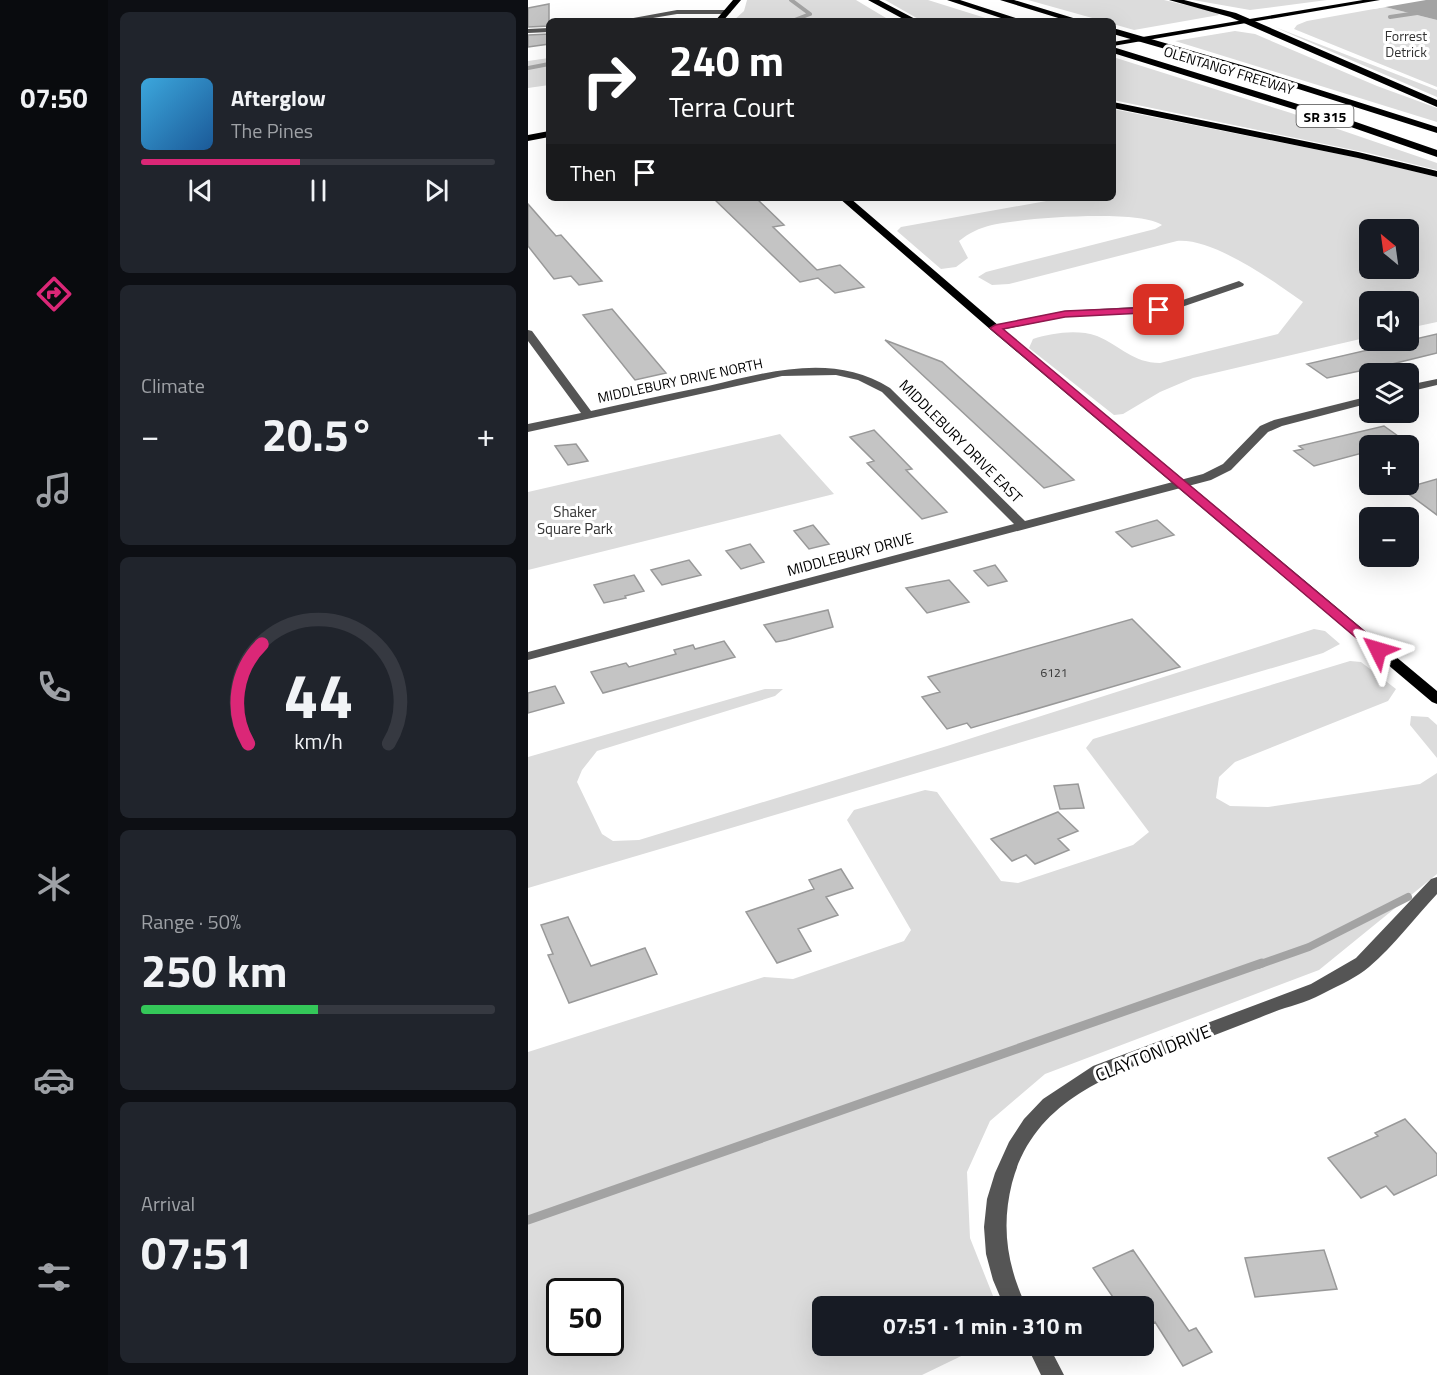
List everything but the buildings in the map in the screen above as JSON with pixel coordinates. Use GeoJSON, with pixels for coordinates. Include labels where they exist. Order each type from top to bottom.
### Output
{"type":"FeatureCollection","features":[{"type":"Feature","properties":{"kind":"highway"},"geometry":{"type":"LineString","coordinates":[[872,0],[908,18]]}},
{"type":"Feature","properties":{"kind":"highway"},"geometry":{"type":"LineString","coordinates":[[951,0],[1010,18]]}},
{"type":"Feature","properties":{"kind":"highway"},"geometry":{"type":"LineString","coordinates":[[1004,0],[1067,18]]}},
{"type":"Feature","properties":{"kind":"highway"},"geometry":{"type":"LineString","coordinates":[[1173,0],[1222,11],[1249,21],[1437,104]]}},
{"type":"Feature","properties":{"kind":"highway","name":"OLENTANGY FREEWAY"},"geometry":{"type":"LineString","coordinates":[[1116,32],[1245,69],[1437,130]]}},
{"type":"Feature","properties":{"kind":"highway","name":"OLENTANGY FREEWAY"},"geometry":{"type":"LineString","coordinates":[[1116,51],[1352,124],[1437,154]]}},
{"type":"Feature","properties":{"kind":"highway"},"geometry":{"type":"LineString","coordinates":[[1116,106],[1358,154],[1437,174]]}},
{"type":"Feature","properties":{"kind":"main road"},"geometry":{"type":"LineString","coordinates":[[722,18],[737,0]]}},
{"type":"Feature","properties":{"kind":"main road"},"geometry":{"type":"LineString","coordinates":[[1116,43],[1376,0]]}},
{"type":"Feature","properties":{"kind":"main road"},"geometry":{"type":"LineString","coordinates":[[528,138],[546,135]]}},
{"type":"Feature","properties":{"kind":"main road"},"geometry":{"type":"LineString","coordinates":[[847,201],[995,328],[1437,699]]}},
{"type":"Feature","properties":{"kind":"street"},"geometry":{"type":"LineString","coordinates":[[640,18],[677,12],[727,12]]}},
{"type":"Feature","properties":{"kind":"street"},"geometry":{"type":"LineString","coordinates":[[528,31],[546,30]]}},
{"type":"Feature","properties":{"kind":"street"},"geometry":{"type":"LineString","coordinates":[[995,328],[1065,314],[1170,308],[1239,284]]}},
{"type":"Feature","properties":{"kind":"street"},"geometry":{"type":"LineString","coordinates":[[528,333],[588,415]]}},
{"type":"Feature","properties":{"kind":"street","name":"MIDDLEBURY DRIVE NORTH"},"geometry":{"type":"LineString","coordinates":[[528,428],[782,374],[811,370],[840,372]]}},
{"type":"Feature","properties":{"kind":"street","name":"MIDDLEBURY DRIVE EAST"},"geometry":{"type":"LineString","coordinates":[[840,372],[867,379],[886,390],[1022,525]]}},
{"type":"Feature","properties":{"kind":"street"},"geometry":{"type":"LineString","coordinates":[[1419,386],[1437,382]]}},
{"type":"Feature","properties":{"kind":"street","name":"MIDDLEBURY DRIVE"},"geometry":{"type":"LineString","coordinates":[[528,656],[1207,477],[1227,467],[1257,435],[1278,423],[1359,402]]}},
{"type":"Feature","properties":{"kind":"street","name":"CLAYTON DRIVE"},"geometry":{"type":"LineString","coordinates":[[1011,1296],[1001,1272],[996,1247],[994,1220],[997,1195],[1005,1169],[1015,1148],[1031,1124],[1051,1104],[1071,1088],[1100,1071],[1326,984],[1362,963],[1437,883]]}},
{"type":"Feature","properties":{"kind":"street"},"geometry":{"type":"LineString","coordinates":[[1043,1356],[1053,1375]]}},
{"type":"Feature","properties":{"kind":"green space"},"geometry":{"type":"Polygon","coordinates":[[[747,0],[856,0],[886,18],[736,18],[744,11],[747,0]]]}},
{"type":"Feature","properties":{"kind":"green space"},"geometry":{"type":"Polygon","coordinates":[[[885,0],[928,0],[985,18],[917,18],[885,0]]]}},
{"type":"Feature","properties":{"kind":"green space"},"geometry":{"type":"Polygon","coordinates":[[[1028,0],[1164,0],[1216,12],[1219,15],[1134,30],[1116,25],[1116,18],[1092,18],[1028,0]]]}},
{"type":"Feature","properties":{"kind":"green space"},"geometry":{"type":"Polygon","coordinates":[[[1193,0],[1327,0],[1250,10],[1193,0]]]}},
{"type":"Feature","properties":{"kind":"green space","name":"Forrest Detrick"},"geometry":{"type":"Polygon","coordinates":[[[1385,7],[1437,20],[1437,87],[1294,29],[1297,25],[1307,21],[1385,7]]]}},
{"type":"Feature","properties":{"kind":"green space"},"geometry":{"type":"Polygon","coordinates":[[[1275,27],[1437,90],[1437,97],[1295,36],[1275,27]]]}},
{"type":"Feature","properties":{"kind":"green space"},"geometry":{"type":"Polygon","coordinates":[[[1235,31],[1255,34],[1377,86],[1437,108],[1437,122],[1175,41],[1235,31]]]}},
{"type":"Feature","properties":{"kind":"green space"},"geometry":{"type":"Polygon","coordinates":[[[546,58],[546,85],[528,88],[528,61],[546,58]]]}},
{"type":"Feature","properties":{"kind":"green space"},"geometry":{"type":"Polygon","coordinates":[[[1116,58],[1291,113],[1437,163],[1437,170],[1368,153],[1116,101],[1116,58]]]}},
{"type":"Feature","properties":{"kind":"green space"},"geometry":{"type":"Polygon","coordinates":[[[1116,110],[1359,158],[1437,177],[1437,322],[1419,326],[1419,291],[1359,291],[1359,339],[1193,378],[1160,392],[1123,414],[1114,415],[1029,348],[1033,339],[1065,333],[1089,334],[1142,360],[1160,363],[1278,334],[1303,302],[1225,253],[1192,242],[1177,241],[1009,284],[992,285],[978,277],[986,272],[1155,229],[1162,225],[1149,220],[1130,217],[1080,216],[992,225],[974,231],[959,241],[968,258],[956,267],[941,269],[897,231],[901,227],[1046,201],[1116,201],[1116,110]]]}},
{"type":"Feature","properties":{"kind":"green space","name":"Shaker Square Park"},"geometry":{"type":"Polygon","coordinates":[[[780,434],[834,494],[528,570],[528,492],[780,434]]]}},
{"type":"Feature","properties":{"kind":"green space"},"geometry":{"type":"Polygon","coordinates":[[[1314,629],[1325,631],[1340,644],[1323,653],[528,888],[528,757],[765,689],[783,689],[775,696],[597,751],[582,770],[577,782],[602,834],[613,841],[639,840],[947,746],[1314,629]]]}},
{"type":"Feature","properties":{"kind":"green space"},"geometry":{"type":"Polygon","coordinates":[[[1350,661],[1361,662],[1396,689],[1388,701],[1235,762],[1219,777],[1216,798],[1230,806],[1268,807],[1420,784],[1437,773],[1437,874],[1319,970],[1045,1074],[990,1121],[967,1172],[970,1238],[993,1296],[812,1296],[812,1356],[961,1356],[922,1375],[528,1375],[528,1052],[764,977],[793,979],[904,941],[911,930],[847,820],[854,810],[925,790],[937,792],[1001,881],[1018,883],[1133,845],[1149,832],[1086,748],[1093,739],[1350,661]]]}},
{"type":"Feature","properties":{"kind":"green space"},"geometry":{"type":"Polygon","coordinates":[[[1411,716],[1428,717],[1437,725],[1437,758],[1410,725],[1411,716]]]}},
{"type":"Feature","properties":{"kind":"shaded area"},"geometry":{"type":"Polygon","coordinates":[[[1335,0],[1437,0],[1437,20],[1385,7],[1335,0]]]}},
{"type":"Feature","properties":{"kind":"pier"},"geometry":{"type":"Polygon","coordinates":[[[1332,0],[1426,0],[1374,9],[1334,3],[1332,0]]]}},
{"type":"Feature","properties":{"kind":"waterway"},"geometry":{"type":"LineString","coordinates":[[791,0],[810,14],[800,18]]}},
{"type":"Feature","properties":{"kind":"waterway"},"geometry":{"type":"LineString","coordinates":[[1390,17],[1417,13]]}},
{"type":"Feature","properties":{"kind":"waterway"},"geometry":{"type":"LineString","coordinates":[[528,68],[546,65]]}},
{"type":"Feature","properties":{"kind":"waterway"},"geometry":{"type":"LineString","coordinates":[[1258,965],[1309,947],[1408,897]]}},
{"type":"Feature","properties":{"kind":"waterway"},"geometry":{"type":"LineString","coordinates":[[528,1220],[1262,963]]}},
{"type":"Feature","properties":{"kind":"route"},"geometry":{"type":"LineString","coordinates":[[1159,310],[1065,314],[995,328],[1378,650]]}}]}
